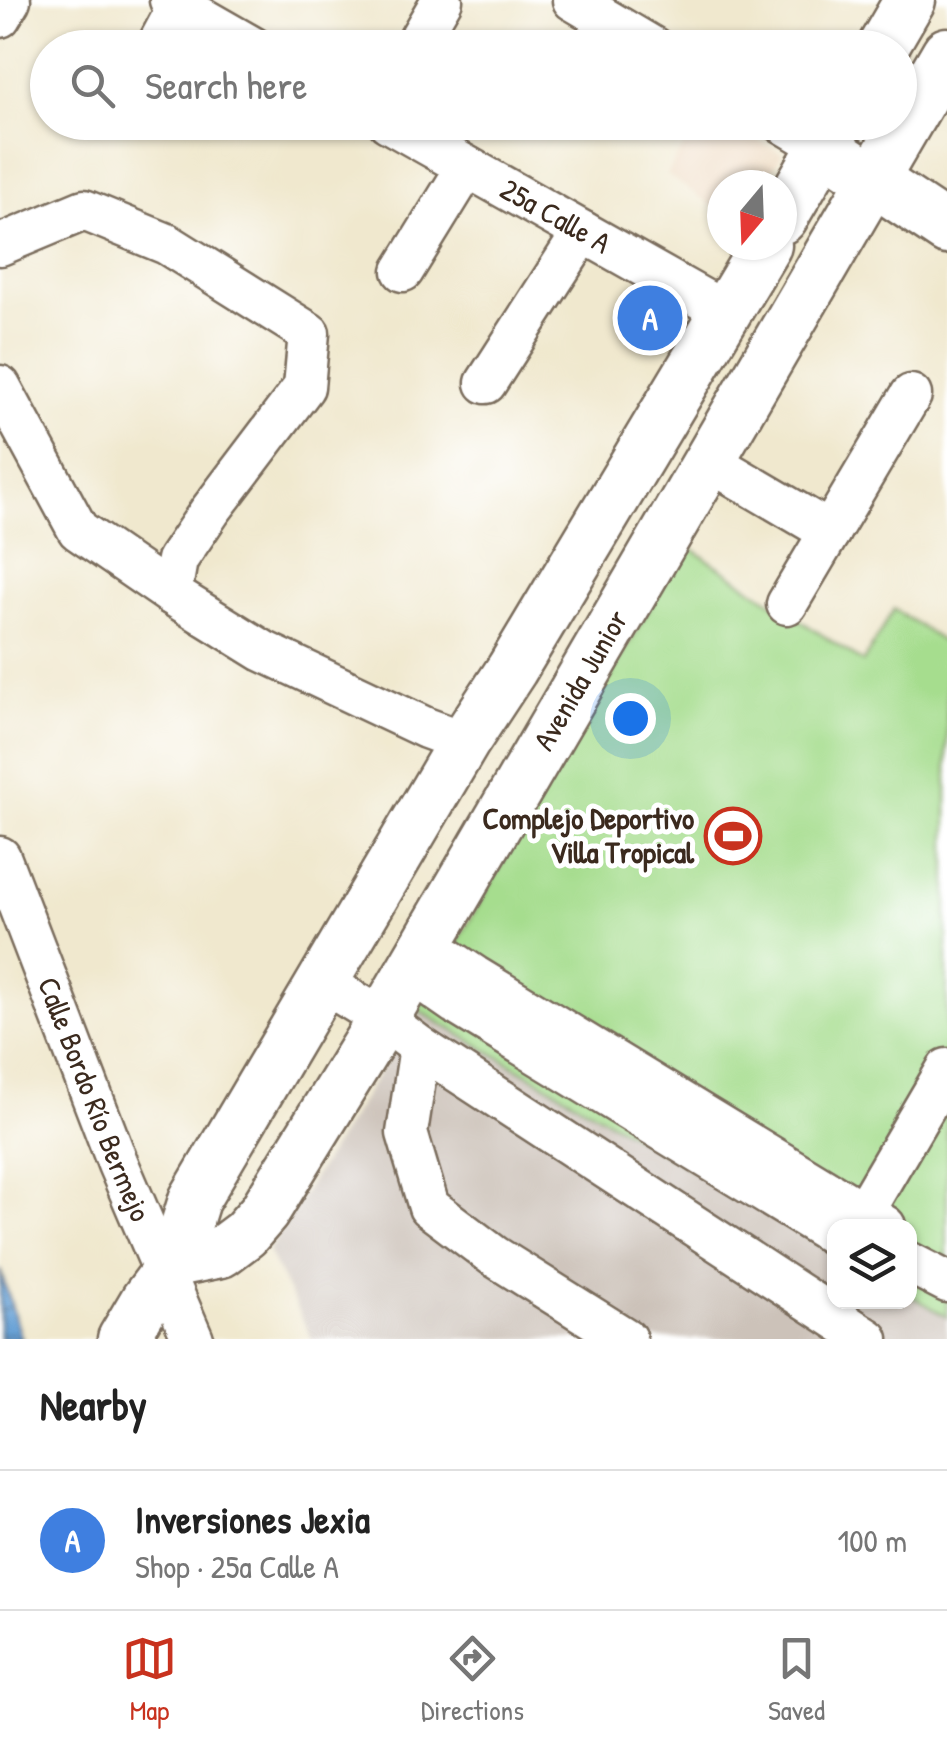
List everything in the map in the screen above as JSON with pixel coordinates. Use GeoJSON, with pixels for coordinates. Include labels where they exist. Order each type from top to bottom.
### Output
{"type":"FeatureCollection","features":[{"type":"Feature","properties":{"kind":"main road"},"geometry":{"type":"LineString","coordinates":[[892,30],[910,0]]}},
{"type":"Feature","properties":{"kind":"main road","name":"Avenida Junior"},"geometry":{"type":"LineString","coordinates":[[917,105],[947,53]]}},
{"type":"Feature","properties":{"kind":"main road"},"geometry":{"type":"LineString","coordinates":[[797,193],[828,140]]}},
{"type":"Feature","properties":{"kind":"main road"},"geometry":{"type":"LineString","coordinates":[[836,140],[874,180],[947,229]]}},
{"type":"Feature","properties":{"kind":"main road","name":"Avenida Junior"},"geometry":{"type":"LineString","coordinates":[[152,1294],[245,1234],[401,1033],[418,958],[897,140]]}},
{"type":"Feature","properties":{"kind":"main road"},"geometry":{"type":"LineString","coordinates":[[152,1294],[194,1200],[464,742],[512,669],[757,260]]}},
{"type":"Feature","properties":{"kind":"street"},"geometry":{"type":"LineString","coordinates":[[0,16],[10,0]]}},
{"type":"Feature","properties":{"kind":"street"},"geometry":{"type":"LineString","coordinates":[[424,30],[442,0]]}},
{"type":"Feature","properties":{"kind":"street"},"geometry":{"type":"LineString","coordinates":[[573,0],[624,30]]}},
{"type":"Feature","properties":{"kind":"street"},"geometry":{"type":"LineString","coordinates":[[164,30],[175,3],[222,30]]}},
{"type":"Feature","properties":{"kind":"street","name":"25a Calle A"},"geometry":{"type":"LineString","coordinates":[[420,140],[726,312]]}},
{"type":"Feature","properties":{"kind":"street"},"geometry":{"type":"LineString","coordinates":[[403,271],[467,167]]}},
{"type":"Feature","properties":{"kind":"street"},"geometry":{"type":"LineString","coordinates":[[0,245],[84,210],[167,244],[310,333],[304,387],[177,560],[170,594]]}},
{"type":"Feature","properties":{"kind":"street"},"geometry":{"type":"LineString","coordinates":[[486,382],[583,232]]}},
{"type":"Feature","properties":{"kind":"street"},"geometry":{"type":"LineString","coordinates":[[0,386],[78,530],[263,652],[464,742]]}},
{"type":"Feature","properties":{"kind":"street"},"geometry":{"type":"LineString","coordinates":[[788,604],[911,395]]}},
{"type":"Feature","properties":{"kind":"street"},"geometry":{"type":"LineString","coordinates":[[709,461],[830,532]]}},
{"type":"Feature","properties":{"kind":"street","name":"Calle Bordo Río Bermejo"},"geometry":{"type":"LineString","coordinates":[[0,857],[110,1146],[152,1294],[193,1339]]}},
{"type":"Feature","properties":{"kind":"street"},"geometry":{"type":"LineString","coordinates":[[418,958],[476,1016],[848,1219]]}},
{"type":"Feature","properties":{"kind":"street"},"geometry":{"type":"LineString","coordinates":[[324,983],[868,1339]]}},
{"type":"Feature","properties":{"kind":"street"},"geometry":{"type":"LineString","coordinates":[[401,1033],[407,1133],[429,1207],[494,1256],[626,1339]]}},
{"type":"Feature","properties":{"kind":"street"},"geometry":{"type":"LineString","coordinates":[[862,1219],[947,1069]]}},
{"type":"Feature","properties":{"kind":"street"},"geometry":{"type":"LineString","coordinates":[[917,1267],[947,1282]]}},
{"type":"Feature","properties":{"kind":"shaded area"},"geometry":{"type":"Polygon","coordinates":[[[687,140],[758,140],[782,154],[772,170],[707,170],[707,202],[667,175],[687,140]]]}},
{"type":"Feature","properties":{"kind":"shaded area"},"geometry":{"type":"Polygon","coordinates":[[[418,1010],[827,1248],[827,1309],[917,1309],[917,1299],[947,1317],[947,1339],[312,1339],[268,1251],[418,1010]]]}},
{"type":"Feature","properties":{"kind":"green space","name":"Complejo Deportivo Villa Tropical"},"geometry":{"type":"Polygon","coordinates":[[[686,545],[863,662],[894,609],[947,645],[947,1317],[917,1299],[917,1219],[827,1219],[827,1248],[418,1010],[686,545]]]}},
{"type":"Feature","properties":{"kind":"water"},"geometry":{"type":"Polygon","coordinates":[[[0,1269],[22,1339],[0,1339],[0,1269]]]}},
{"type":"Feature","properties":{"kind":"place","name":"Inversiones Jexia"},"geometry":{"type":"Point","coordinates":[650,318]}},
{"type":"Feature","properties":{"kind":"place","name":"Complejo Deportivo Villa Tropical"},"geometry":{"type":"Point","coordinates":[733,836]}}]}
